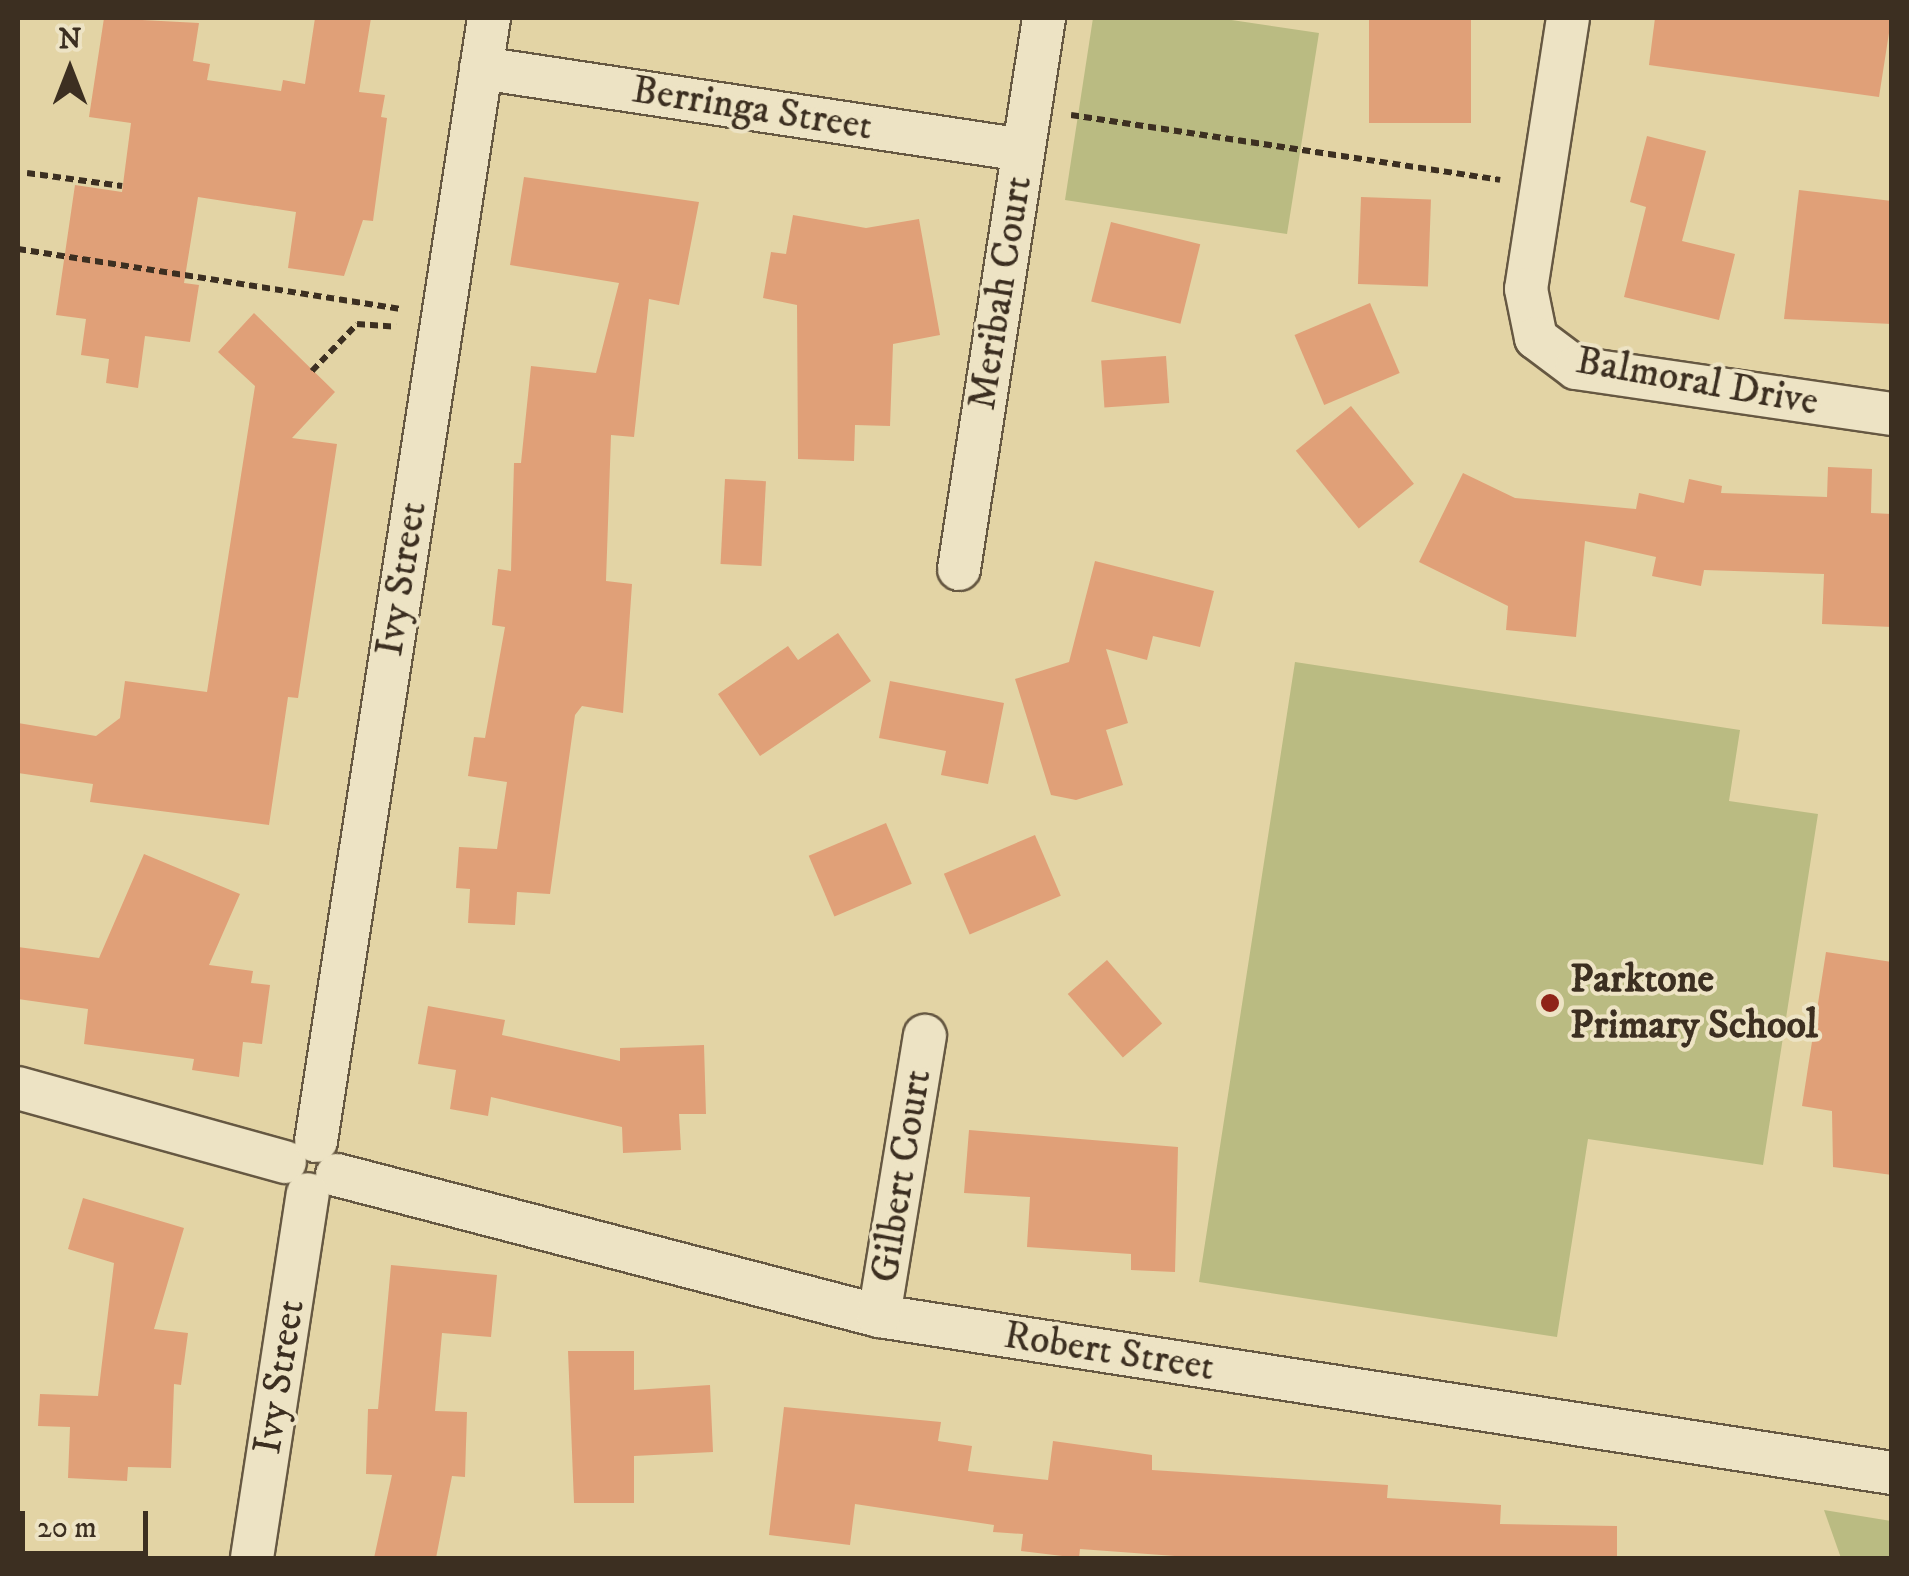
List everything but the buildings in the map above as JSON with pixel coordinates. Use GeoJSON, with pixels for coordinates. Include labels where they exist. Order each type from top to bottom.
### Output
{"type":"FeatureCollection","features":[{"type":"Feature","properties":{"kind":"street","name":"Ivy Street"},"geometry":{"type":"LineString","coordinates":[[252,1558],[489,18]]}},
{"type":"Feature","properties":{"kind":"street","name":"Meribah Court"},"geometry":{"type":"LineString","coordinates":[[959,568],[1044,18]]}},
{"type":"Feature","properties":{"kind":"street","name":"Balmoral Drive"},"geometry":{"type":"LineString","coordinates":[[1568,18],[1526,289],[1536,338],[1576,368],[1892,414]]}},
{"type":"Feature","properties":{"kind":"street","name":"Berringa Street"},"geometry":{"type":"LineString","coordinates":[[481,68],[1027,130]]}},
{"type":"Feature","properties":{"kind":"street","name":"Gilbert Court"},"geometry":{"type":"LineString","coordinates":[[879,1316],[925,1036]]}},
{"type":"Feature","properties":{"kind":"street","name":"Robert Street"},"geometry":{"type":"LineString","coordinates":[[18,1088],[879,1316],[1892,1473]]}},
{"type":"Feature","properties":{"kind":"path"},"geometry":{"type":"LineString","coordinates":[[1027,130],[1500,180]]}},
{"type":"Feature","properties":{"kind":"path"},"geometry":{"type":"LineString","coordinates":[[28,173],[122,186]]}},
{"type":"Feature","properties":{"kind":"path"},"geometry":{"type":"LineString","coordinates":[[18,249],[443,315]]}},
{"type":"Feature","properties":{"kind":"path"},"geometry":{"type":"LineString","coordinates":[[312,371],[356,324],[396,327]]}},
{"type":"Feature","properties":{"kind":"green space"},"geometry":{"type":"Polygon","coordinates":[[[1093,18],[1218,18],[1319,33],[1287,234],[1065,200],[1093,18]]]}},
{"type":"Feature","properties":{"kind":"green space","name":"Parktone Primary School"},"geometry":{"type":"Polygon","coordinates":[[[1295,662],[1740,730],[1729,801],[1818,814],[1763,1165],[1588,1139],[1557,1337],[1199,1282],[1295,662]]]}},
{"type":"Feature","properties":{"kind":"green space"},"geometry":{"type":"Polygon","coordinates":[[[1824,1510],[1891,1521],[1891,1558],[1841,1558],[1824,1510]]]}},
{"type":"Feature","properties":{"kind":"place","name":"Parktone Primary School"},"geometry":{"type":"Point","coordinates":[1550,1003]}}]}
